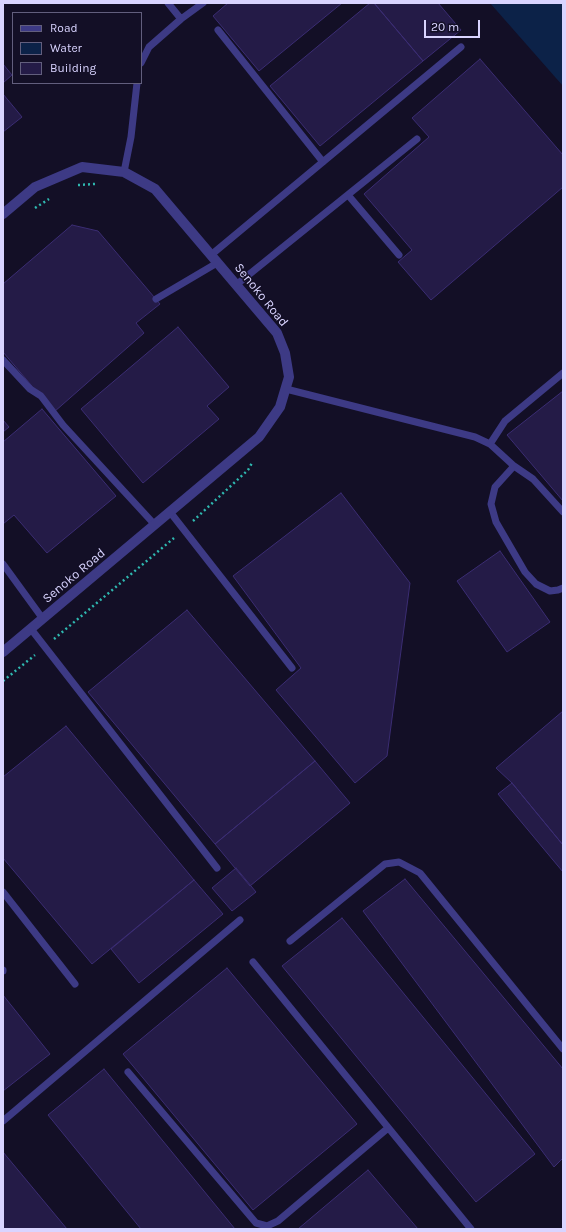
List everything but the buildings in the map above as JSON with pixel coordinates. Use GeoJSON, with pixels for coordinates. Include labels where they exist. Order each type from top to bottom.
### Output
{"type":"FeatureCollection","features":[{"type":"Feature","properties":{"kind":"street","name":"Senoko Road"},"geometry":{"type":"LineString","coordinates":[[3,214],[35,187],[82,167],[124,172],[155,189],[277,333],[285,353],[289,377],[280,407],[259,437],[3,652]]}},
{"type":"Feature","properties":{"kind":"lane"},"geometry":{"type":"LineString","coordinates":[[168,3],[181,19]]}},
{"type":"Feature","properties":{"kind":"lane"},"geometry":{"type":"LineString","coordinates":[[142,60],[149,47],[181,19],[203,3]]}},
{"type":"Feature","properties":{"kind":"lane"},"geometry":{"type":"LineString","coordinates":[[218,30],[323,162]]}},
{"type":"Feature","properties":{"kind":"lane"},"geometry":{"type":"LineString","coordinates":[[156,299],[214,259],[323,162],[461,47]]}},
{"type":"Feature","properties":{"kind":"lane"},"geometry":{"type":"LineString","coordinates":[[124,172],[131,137],[136,84]]}},
{"type":"Feature","properties":{"kind":"lane"},"geometry":{"type":"LineString","coordinates":[[236,285],[417,139]]}},
{"type":"Feature","properties":{"kind":"lane"},"geometry":{"type":"LineString","coordinates":[[348,195],[399,255]]}},
{"type":"Feature","properties":{"kind":"lane"},"geometry":{"type":"LineString","coordinates":[[3,360],[30,389],[40,396],[63,425],[155,525]]}},
{"type":"Feature","properties":{"kind":"lane"},"geometry":{"type":"LineString","coordinates":[[490,444],[505,421],[563,373]]}},
{"type":"Feature","properties":{"kind":"lane"},"geometry":{"type":"LineString","coordinates":[[286,389],[475,437],[490,444],[514,466],[533,479],[563,512]]}},
{"type":"Feature","properties":{"kind":"lane"},"geometry":{"type":"LineString","coordinates":[[514,466],[495,487],[491,504],[496,522],[525,572],[536,584],[550,591],[563,588]]}},
{"type":"Feature","properties":{"kind":"lane"},"geometry":{"type":"LineString","coordinates":[[170,512],[292,668]]}},
{"type":"Feature","properties":{"kind":"lane"},"geometry":{"type":"LineString","coordinates":[[3,564],[43,619]]}},
{"type":"Feature","properties":{"kind":"lane"},"geometry":{"type":"LineString","coordinates":[[31,629],[217,868]]}},
{"type":"Feature","properties":{"kind":"lane"},"geometry":{"type":"LineString","coordinates":[[290,941],[385,864],[399,862],[420,873],[563,1049]]}},
{"type":"Feature","properties":{"kind":"lane"},"geometry":{"type":"LineString","coordinates":[[3,892],[74,984]]}},
{"type":"Feature","properties":{"kind":"lane"},"geometry":{"type":"LineString","coordinates":[[3,1121],[240,920]]}},
{"type":"Feature","properties":{"kind":"lane"},"geometry":{"type":"LineString","coordinates":[[253,962],[471,1229]]}},
{"type":"Feature","properties":{"kind":"lane"},"geometry":{"type":"LineString","coordinates":[[128,1072],[256,1223],[267,1226],[278,1221],[388,1128]]}},
{"type":"Feature","properties":{"kind":"path"},"geometry":{"type":"LineString","coordinates":[[3,681],[184,529],[248,470],[256,457]]}},
{"type":"Feature","properties":{"kind":"water"},"geometry":{"type":"Polygon","coordinates":[[[490,3],[563,3],[563,86],[490,3]]]}}]}
